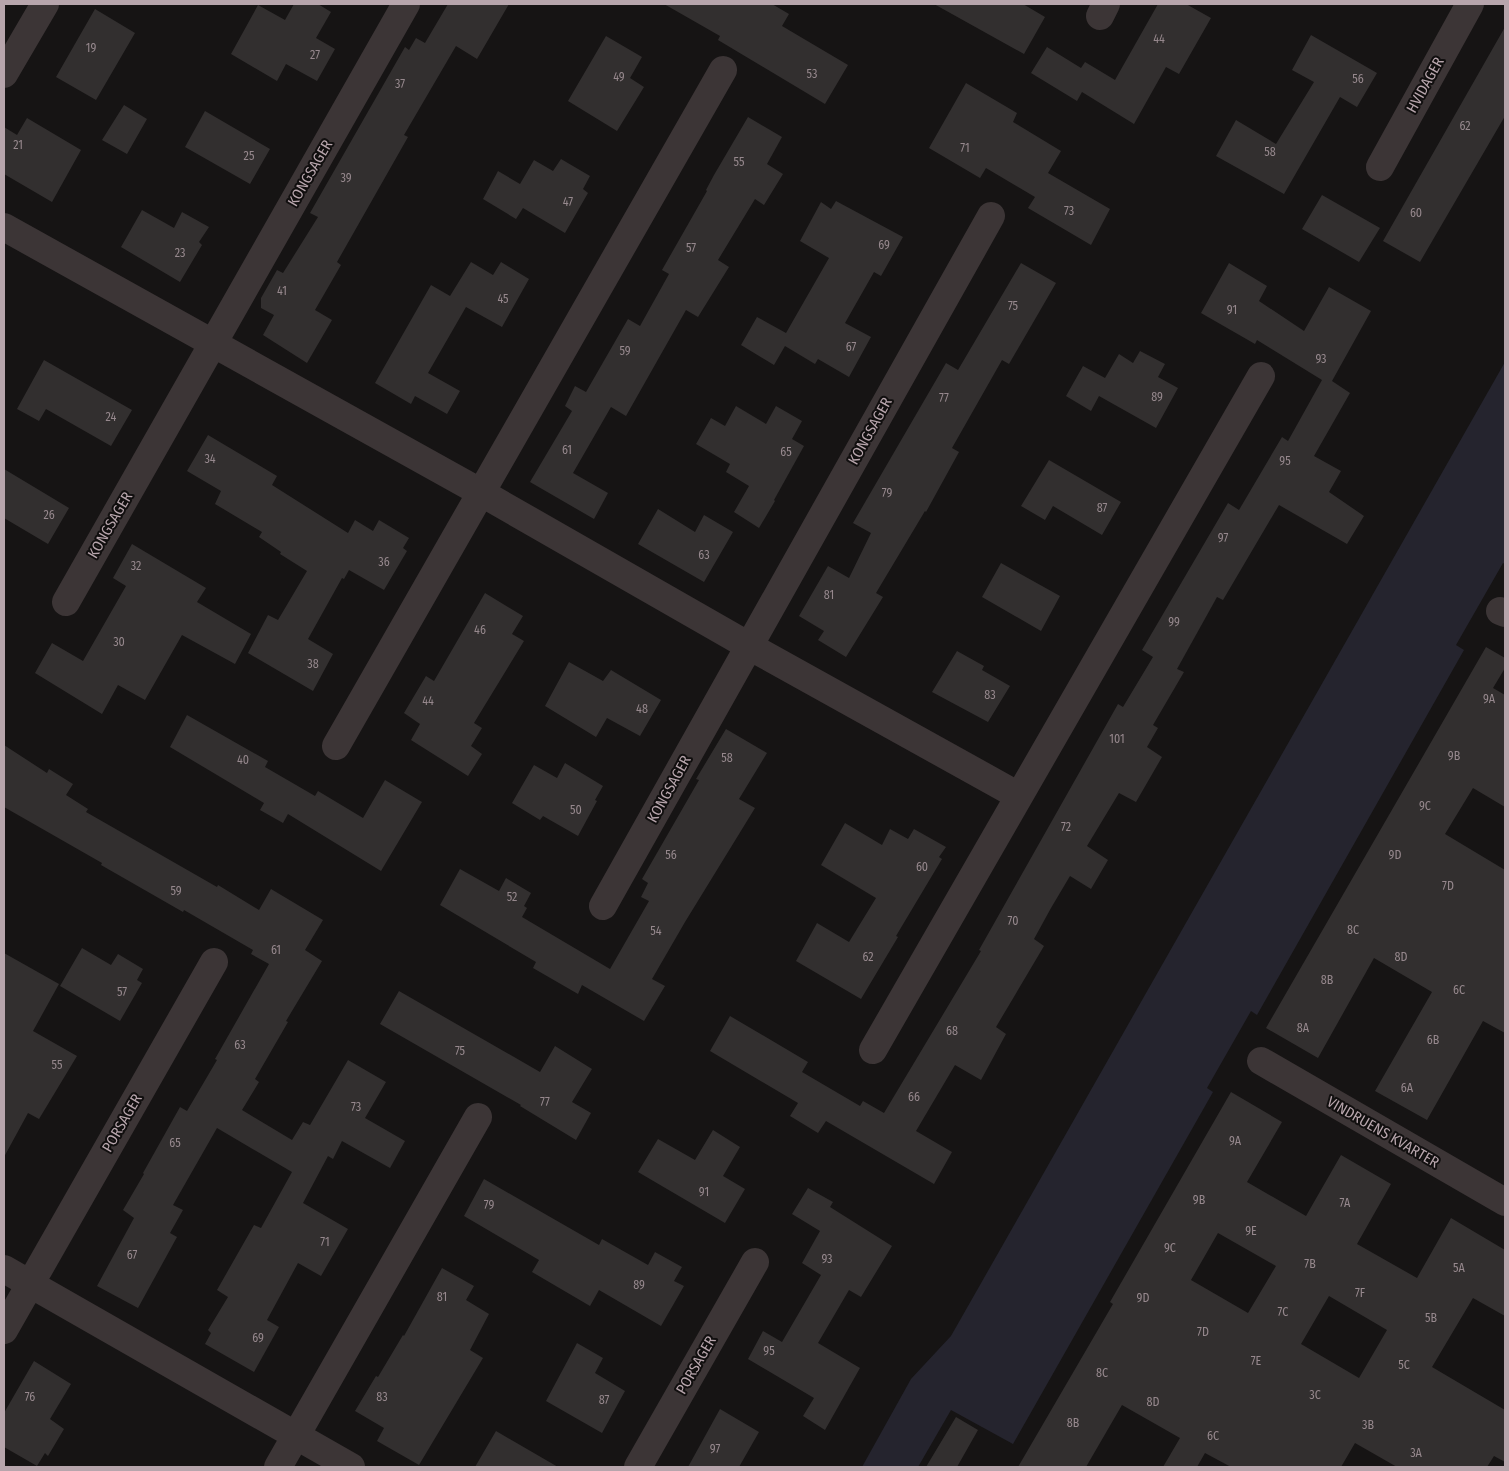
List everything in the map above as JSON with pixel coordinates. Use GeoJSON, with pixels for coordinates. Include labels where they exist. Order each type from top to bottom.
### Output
{"type":"FeatureCollection","features":[{"type":"Feature","properties":{"kind":"street"},"geometry":{"type":"LineString","coordinates":[[4,74],[45,4]]}},
{"type":"Feature","properties":{"kind":"street","name":"KONGSAGER"},"geometry":{"type":"LineString","coordinates":[[66,602],[406,4]]}},
{"type":"Feature","properties":{"kind":"street","name":"HVIDAGER"},"geometry":{"type":"LineString","coordinates":[[1380,167],[1470,4]]}},
{"type":"Feature","properties":{"kind":"street"},"geometry":{"type":"LineString","coordinates":[[336,746],[723,70]]}},
{"type":"Feature","properties":{"kind":"street","name":"KONGSAGER"},"geometry":{"type":"LineString","coordinates":[[603,906],[991,216]]}},
{"type":"Feature","properties":{"kind":"street"},"geometry":{"type":"LineString","coordinates":[[4,227],[480,492],[749,646],[1019,796]]}},
{"type":"Feature","properties":{"kind":"street"},"geometry":{"type":"LineString","coordinates":[[873,1050],[1261,376]]}},
{"type":"Feature","properties":{"kind":"street","name":"PORSAGER"},"geometry":{"type":"LineString","coordinates":[[4,1330],[214,962]]}},
{"type":"Feature","properties":{"kind":"street","name":"VINDRUENS KVARTER"},"geometry":{"type":"LineString","coordinates":[[1261,1062],[1505,1202]]}},
{"type":"Feature","properties":{"kind":"street"},"geometry":{"type":"LineString","coordinates":[[278,1467],[478,1117]]}},
{"type":"Feature","properties":{"kind":"street","name":"PORSAGER"},"geometry":{"type":"LineString","coordinates":[[638,1467],[755,1262]]}},
{"type":"Feature","properties":{"kind":"street"},"geometry":{"type":"LineString","coordinates":[[4,1269],[351,1467]]}},
{"type":"Feature","properties":{"kind":"shaded area"},"geometry":{"type":"Polygon","coordinates":[[[1505,362],[1505,564],[1503,563],[1456,645],[1464,650],[1257,1015],[1251,1011],[1207,1088],[1213,1092],[1013,1444],[951,1410],[918,1467],[862,1467],[911,1379],[951,1336],[1505,362]]]}},
{"type":"Feature","properties":{"kind":"building"},"geometry":{"type":"Polygon","coordinates":[[[294,4],[318,4],[331,12],[316,38],[335,49],[317,81],[286,64],[277,81],[231,54],[258,5],[285,20],[294,4]]]}},
{"type":"Feature","properties":{"kind":"building"},"geometry":{"type":"Polygon","coordinates":[[[448,4],[509,4],[477,59],[456,46],[404,135],[408,137],[337,262],[341,265],[315,310],[332,320],[307,363],[263,335],[274,315],[261,308],[261,298],[277,270],[283,273],[318,217],[310,213],[405,47],[409,50],[416,38],[425,43],[448,4]]]}},
{"type":"Feature","properties":{"kind":"building"},"geometry":{"type":"Polygon","coordinates":[[[664,4],[772,4],[789,14],[782,26],[848,65],[825,104],[718,40],[720,36],[664,4]]]}},
{"type":"Feature","properties":{"kind":"building"},"geometry":{"type":"Polygon","coordinates":[[[934,4],[1023,4],[1045,17],[1024,54],[934,4]]]}},
{"type":"Feature","properties":{"kind":"building"},"geometry":{"type":"Polygon","coordinates":[[[1158,4],[1186,4],[1211,18],[1179,74],[1166,67],[1134,124],[1082,92],[1077,101],[1031,73],[1047,47],[1081,68],[1085,62],[1115,80],[1158,4]]]}},
{"type":"Feature","properties":{"kind":"building"},"geometry":{"type":"Polygon","coordinates":[[[95,9],[135,33],[96,100],[56,77],[95,9]]]}},
{"type":"Feature","properties":{"kind":"building"},"geometry":{"type":"Polygon","coordinates":[[[1505,27],[1505,116],[1420,262],[1383,241],[1505,27]]]}},
{"type":"Feature","properties":{"kind":"building"},"geometry":{"type":"Polygon","coordinates":[[[1311,35],[1377,73],[1357,107],[1340,97],[1284,194],[1216,156],[1236,120],[1276,144],[1314,82],[1292,70],[1311,35]]]}},
{"type":"Feature","properties":{"kind":"building"},"geometry":{"type":"Polygon","coordinates":[[[606,36],[642,57],[630,78],[644,87],[617,131],[568,101],[606,36]]]}},
{"type":"Feature","properties":{"kind":"building"},"geometry":{"type":"Polygon","coordinates":[[[966,83],[1017,113],[1013,122],[1061,151],[1048,173],[1110,209],[1091,245],[1028,208],[1035,197],[986,168],[980,178],[929,148],[966,83]]]}},
{"type":"Feature","properties":{"kind":"building"},"geometry":{"type":"Polygon","coordinates":[[[124,105],[147,119],[127,154],[102,140],[124,105]]]}},
{"type":"Feature","properties":{"kind":"building"},"geometry":{"type":"Polygon","coordinates":[[[205,111],[270,149],[250,184],[185,147],[205,111]]]}},
{"type":"Feature","properties":{"kind":"building"},"geometry":{"type":"Polygon","coordinates":[[[748,117],[782,137],[767,164],[783,174],[764,205],[755,199],[718,260],[729,267],[698,317],[686,310],[626,416],[611,407],[573,473],[608,493],[594,519],[530,482],[572,411],[565,406],[575,386],[586,392],[628,319],[640,326],[669,274],[662,270],[748,117]]]}},
{"type":"Feature","properties":{"kind":"building"},"geometry":{"type":"Polygon","coordinates":[[[27,118],[81,150],[52,202],[4,174],[4,127],[17,135],[27,118]]]}},
{"type":"Feature","properties":{"kind":"building"},"geometry":{"type":"Polygon","coordinates":[[[561,159],[590,176],[583,189],[588,193],[565,233],[523,208],[516,219],[483,199],[498,171],[520,184],[534,160],[553,171],[561,159]]]}},
{"type":"Feature","properties":{"kind":"building"},"geometry":{"type":"Polygon","coordinates":[[[1322,195],[1380,228],[1359,262],[1302,229],[1322,195]]]}},
{"type":"Feature","properties":{"kind":"building"},"geometry":{"type":"Polygon","coordinates":[[[836,201],[903,237],[881,276],[874,272],[845,323],[871,337],[849,377],[818,359],[815,364],[785,346],[774,365],[741,345],[757,317],[786,333],[829,258],[800,241],[821,202],[831,209],[836,201]]]}},
{"type":"Feature","properties":{"kind":"building"},"geometry":{"type":"Polygon","coordinates":[[[142,210],[174,228],[182,212],[209,227],[199,242],[202,245],[180,282],[121,247],[142,210]]]}},
{"type":"Feature","properties":{"kind":"building"},"geometry":{"type":"Polygon","coordinates":[[[471,262],[493,275],[501,262],[529,279],[502,327],[466,307],[428,373],[460,391],[447,414],[415,396],[411,404],[375,383],[431,285],[450,296],[471,262]]]}},
{"type":"Feature","properties":{"kind":"building"},"geometry":{"type":"Polygon","coordinates":[[[1021,263],[1056,283],[1009,364],[1002,360],[952,448],[959,452],[926,512],[876,593],[883,597],[846,657],[818,640],[824,631],[799,616],[828,566],[849,578],[871,533],[853,523],[946,363],[958,370],[1021,263]]]}},
{"type":"Feature","properties":{"kind":"building"},"geometry":{"type":"Polygon","coordinates":[[[1229,263],[1267,286],[1259,301],[1304,331],[1329,287],[1371,311],[1332,381],[1350,393],[1314,456],[1341,471],[1329,492],[1364,516],[1347,544],[1279,505],[1223,600],[1217,597],[1177,669],[1184,672],[1153,725],[1158,728],[1147,747],[1162,757],[1136,802],[1119,793],[1087,846],[1108,860],[1091,889],[1070,876],[1051,908],[1034,939],[1044,946],[996,1027],[1006,1034],[981,1080],[955,1065],[916,1131],[952,1152],[934,1184],[826,1121],[818,1133],[790,1116],[798,1103],[710,1051],[730,1016],[808,1062],[802,1072],[860,1106],[863,1101],[884,1113],[981,951],[979,950],[1118,704],[1123,707],[1153,657],[1142,650],[1228,503],[1239,510],[1282,437],[1288,441],[1322,380],[1257,340],[1255,344],[1201,313],[1229,263]]]}},
{"type":"Feature","properties":{"kind":"building"},"geometry":{"type":"Polygon","coordinates":[[[1140,351],[1165,364],[1158,377],[1178,388],[1156,428],[1099,396],[1091,411],[1066,396],[1083,366],[1105,378],[1119,354],[1133,363],[1140,351]]]}},
{"type":"Feature","properties":{"kind":"building"},"geometry":{"type":"Polygon","coordinates":[[[44,360],[132,410],[111,446],[46,409],[39,421],[17,409],[44,360]]]}},
{"type":"Feature","properties":{"kind":"building"},"geometry":{"type":"Polygon","coordinates":[[[736,406],[766,424],[776,406],[802,421],[792,439],[804,446],[759,528],[734,512],[749,486],[726,472],[730,464],[696,444],[711,418],[725,426],[736,406]]]}},
{"type":"Feature","properties":{"kind":"building"},"geometry":{"type":"Polygon","coordinates":[[[208,435],[277,476],[272,485],[348,533],[355,520],[373,531],[379,520],[409,538],[403,548],[407,551],[384,590],[349,570],[344,579],[342,578],[308,639],[333,654],[313,691],[248,653],[268,615],[278,620],[307,571],[280,554],[281,552],[259,537],[262,532],[215,504],[221,491],[187,471],[208,435]]]}},
{"type":"Feature","properties":{"kind":"building"},"geometry":{"type":"Polygon","coordinates":[[[1049,460],[1121,502],[1102,535],[1053,506],[1045,520],[1021,506],[1049,460]]]}},
{"type":"Feature","properties":{"kind":"building"},"geometry":{"type":"Polygon","coordinates":[[[4,469],[69,508],[48,544],[4,518],[4,469]]]}},
{"type":"Feature","properties":{"kind":"building"},"geometry":{"type":"Polygon","coordinates":[[[658,509],[695,532],[704,515],[733,532],[704,582],[638,544],[658,509]]]}},
{"type":"Feature","properties":{"kind":"building"},"geometry":{"type":"Polygon","coordinates":[[[132,544],[206,588],[197,602],[251,634],[235,664],[182,635],[145,700],[118,685],[102,714],[35,673],[52,643],[83,661],[126,586],[113,578],[132,544]]]}},
{"type":"Feature","properties":{"kind":"building"},"geometry":{"type":"Polygon","coordinates":[[[1001,563],[1060,596],[1041,631],[982,597],[1001,563]]]}},
{"type":"Feature","properties":{"kind":"building"},"geometry":{"type":"Polygon","coordinates":[[[485,593],[523,616],[512,634],[524,641],[474,723],[482,728],[471,746],[482,754],[468,776],[411,740],[420,724],[404,713],[426,676],[434,681],[485,593]]]}},
{"type":"Feature","properties":{"kind":"building"},"geometry":{"type":"Polygon","coordinates":[[[1486,647],[1505,658],[1505,668],[1493,688],[1505,695],[1505,807],[1473,788],[1445,834],[1505,870],[1505,1033],[1483,1021],[1427,1120],[1375,1091],[1432,992],[1374,958],[1318,1058],[1266,1028],[1486,647]]]}},
{"type":"Feature","properties":{"kind":"building"},"geometry":{"type":"Polygon","coordinates":[[[957,651],[984,666],[982,670],[1010,686],[988,722],[932,692],[957,651]]]}},
{"type":"Feature","properties":{"kind":"building"},"geometry":{"type":"Polygon","coordinates":[[[569,662],[603,681],[611,670],[661,700],[640,736],[607,718],[596,737],[545,706],[569,662]]]}},
{"type":"Feature","properties":{"kind":"building"},"geometry":{"type":"Polygon","coordinates":[[[187,715],[268,761],[265,767],[315,796],[318,791],[363,818],[385,780],[422,802],[381,871],[288,814],[283,823],[260,810],[264,803],[170,747],[187,715]]]}},
{"type":"Feature","properties":{"kind":"building"},"geometry":{"type":"Polygon","coordinates":[[[726,729],[767,753],[739,799],[755,808],[652,979],[665,986],[644,1021],[582,985],[578,994],[533,968],[536,962],[440,905],[460,869],[499,891],[506,878],[531,893],[524,906],[527,908],[522,917],[610,969],[649,901],[641,897],[648,883],[642,879],[699,780],[696,779],[726,729]]]}},
{"type":"Feature","properties":{"kind":"building"},"geometry":{"type":"Polygon","coordinates":[[[4,745],[47,773],[49,769],[73,784],[66,795],[88,809],[86,812],[217,887],[218,885],[259,910],[271,889],[323,920],[305,950],[322,961],[286,1021],[288,1022],[255,1079],[259,1082],[242,1110],[292,1140],[303,1122],[310,1125],[348,1060],[386,1082],[365,1118],[405,1141],[390,1168],[342,1141],[333,1159],[328,1156],[303,1203],[348,1229],[321,1276],[298,1263],[267,1320],[279,1327],[254,1372],[205,1344],[211,1333],[208,1330],[228,1297],[217,1290],[254,1225],[261,1228],[292,1172],[217,1128],[173,1205],[183,1210],[170,1233],[177,1237],[138,1308],[97,1286],[134,1218],[123,1210],[180,1107],[187,1111],[269,964],[251,954],[253,950],[101,865],[102,863],[4,807],[4,745]]]}},
{"type":"Feature","properties":{"kind":"building"},"geometry":{"type":"Polygon","coordinates":[[[565,763],[603,786],[578,836],[543,816],[540,820],[512,803],[534,765],[557,778],[565,763]]]}},
{"type":"Feature","properties":{"kind":"building"},"geometry":{"type":"Polygon","coordinates":[[[845,823],[882,845],[890,829],[908,839],[914,829],[946,847],[939,857],[942,859],[861,999],[796,961],[817,923],[849,942],[876,898],[821,865],[845,823]]]}},
{"type":"Feature","properties":{"kind":"building"},"geometry":{"type":"Polygon","coordinates":[[[82,948],[111,965],[118,954],[143,969],[137,980],[142,983],[120,1021],[60,986],[82,948]]]}},
{"type":"Feature","properties":{"kind":"building"},"geometry":{"type":"Polygon","coordinates":[[[4,953],[59,984],[33,1031],[77,1056],[39,1119],[28,1113],[4,1157],[4,953]]]}},
{"type":"Feature","properties":{"kind":"building"},"geometry":{"type":"Polygon","coordinates":[[[399,991],[540,1072],[555,1046],[592,1069],[572,1102],[591,1113],[576,1140],[521,1105],[380,1024],[399,991]]]}},
{"type":"Feature","properties":{"kind":"building"},"geometry":{"type":"Polygon","coordinates":[[[1231,1092],[1282,1122],[1247,1182],[1306,1216],[1341,1155],[1391,1184],[1357,1244],[1417,1278],[1451,1218],[1505,1250],[1505,1316],[1473,1298],[1432,1367],[1505,1410],[1505,1462],[1494,1456],[1487,1467],[1397,1467],[1355,1443],[1341,1467],[1231,1467],[1205,1453],[1197,1467],[1163,1467],[1180,1438],[1122,1405],[1086,1467],[1018,1467],[1113,1304],[1110,1302],[1231,1092]],[[1218,1233],[1191,1280],[1248,1313],[1276,1266],[1218,1233]],[[1329,1296],[1301,1344],[1359,1378],[1387,1330],[1329,1296]]]}},
{"type":"Feature","properties":{"kind":"building"},"geometry":{"type":"Polygon","coordinates":[[[713,1130],[740,1147],[723,1176],[745,1189],[725,1223],[638,1172],[658,1139],[695,1160],[713,1130]]]}},
{"type":"Feature","properties":{"kind":"building"},"geometry":{"type":"Polygon","coordinates":[[[484,1179],[599,1245],[602,1239],[648,1265],[655,1252],[682,1267],[674,1281],[684,1286],[661,1326],[599,1290],[590,1306],[532,1272],[539,1260],[464,1216],[484,1179]]]}},
{"type":"Feature","properties":{"kind":"building"},"geometry":{"type":"Polygon","coordinates":[[[808,1188],[833,1202],[830,1207],[892,1246],[861,1297],[849,1290],[818,1343],[860,1368],[825,1430],[803,1416],[814,1398],[748,1359],[763,1331],[782,1342],[821,1275],[802,1263],[820,1231],[792,1214],[808,1188]]]}},
{"type":"Feature","properties":{"kind":"building"},"geometry":{"type":"Polygon","coordinates":[[[442,1268],[474,1286],[466,1300],[489,1314],[470,1350],[483,1358],[419,1465],[377,1441],[384,1428],[355,1411],[376,1376],[378,1377],[404,1336],[442,1268]]]}},
{"type":"Feature","properties":{"kind":"building"},"geometry":{"type":"Polygon","coordinates":[[[577,1343],[603,1358],[595,1373],[625,1391],[602,1433],[546,1401],[577,1343]]]}},
{"type":"Feature","properties":{"kind":"building"},"geometry":{"type":"Polygon","coordinates":[[[34,1361],[71,1384],[50,1419],[64,1429],[48,1456],[45,1453],[37,1466],[4,1447],[4,1413],[34,1361]]]}},
{"type":"Feature","properties":{"kind":"building"},"geometry":{"type":"Polygon","coordinates":[[[720,1409],[759,1432],[739,1467],[688,1467],[720,1409]]]}},
{"type":"Feature","properties":{"kind":"building"},"geometry":{"type":"Polygon","coordinates":[[[956,1417],[978,1430],[957,1467],[926,1467],[956,1417]]]}},
{"type":"Feature","properties":{"kind":"building"},"geometry":{"type":"Polygon","coordinates":[[[496,1431],[558,1467],[475,1467],[496,1431]]]}}]}
